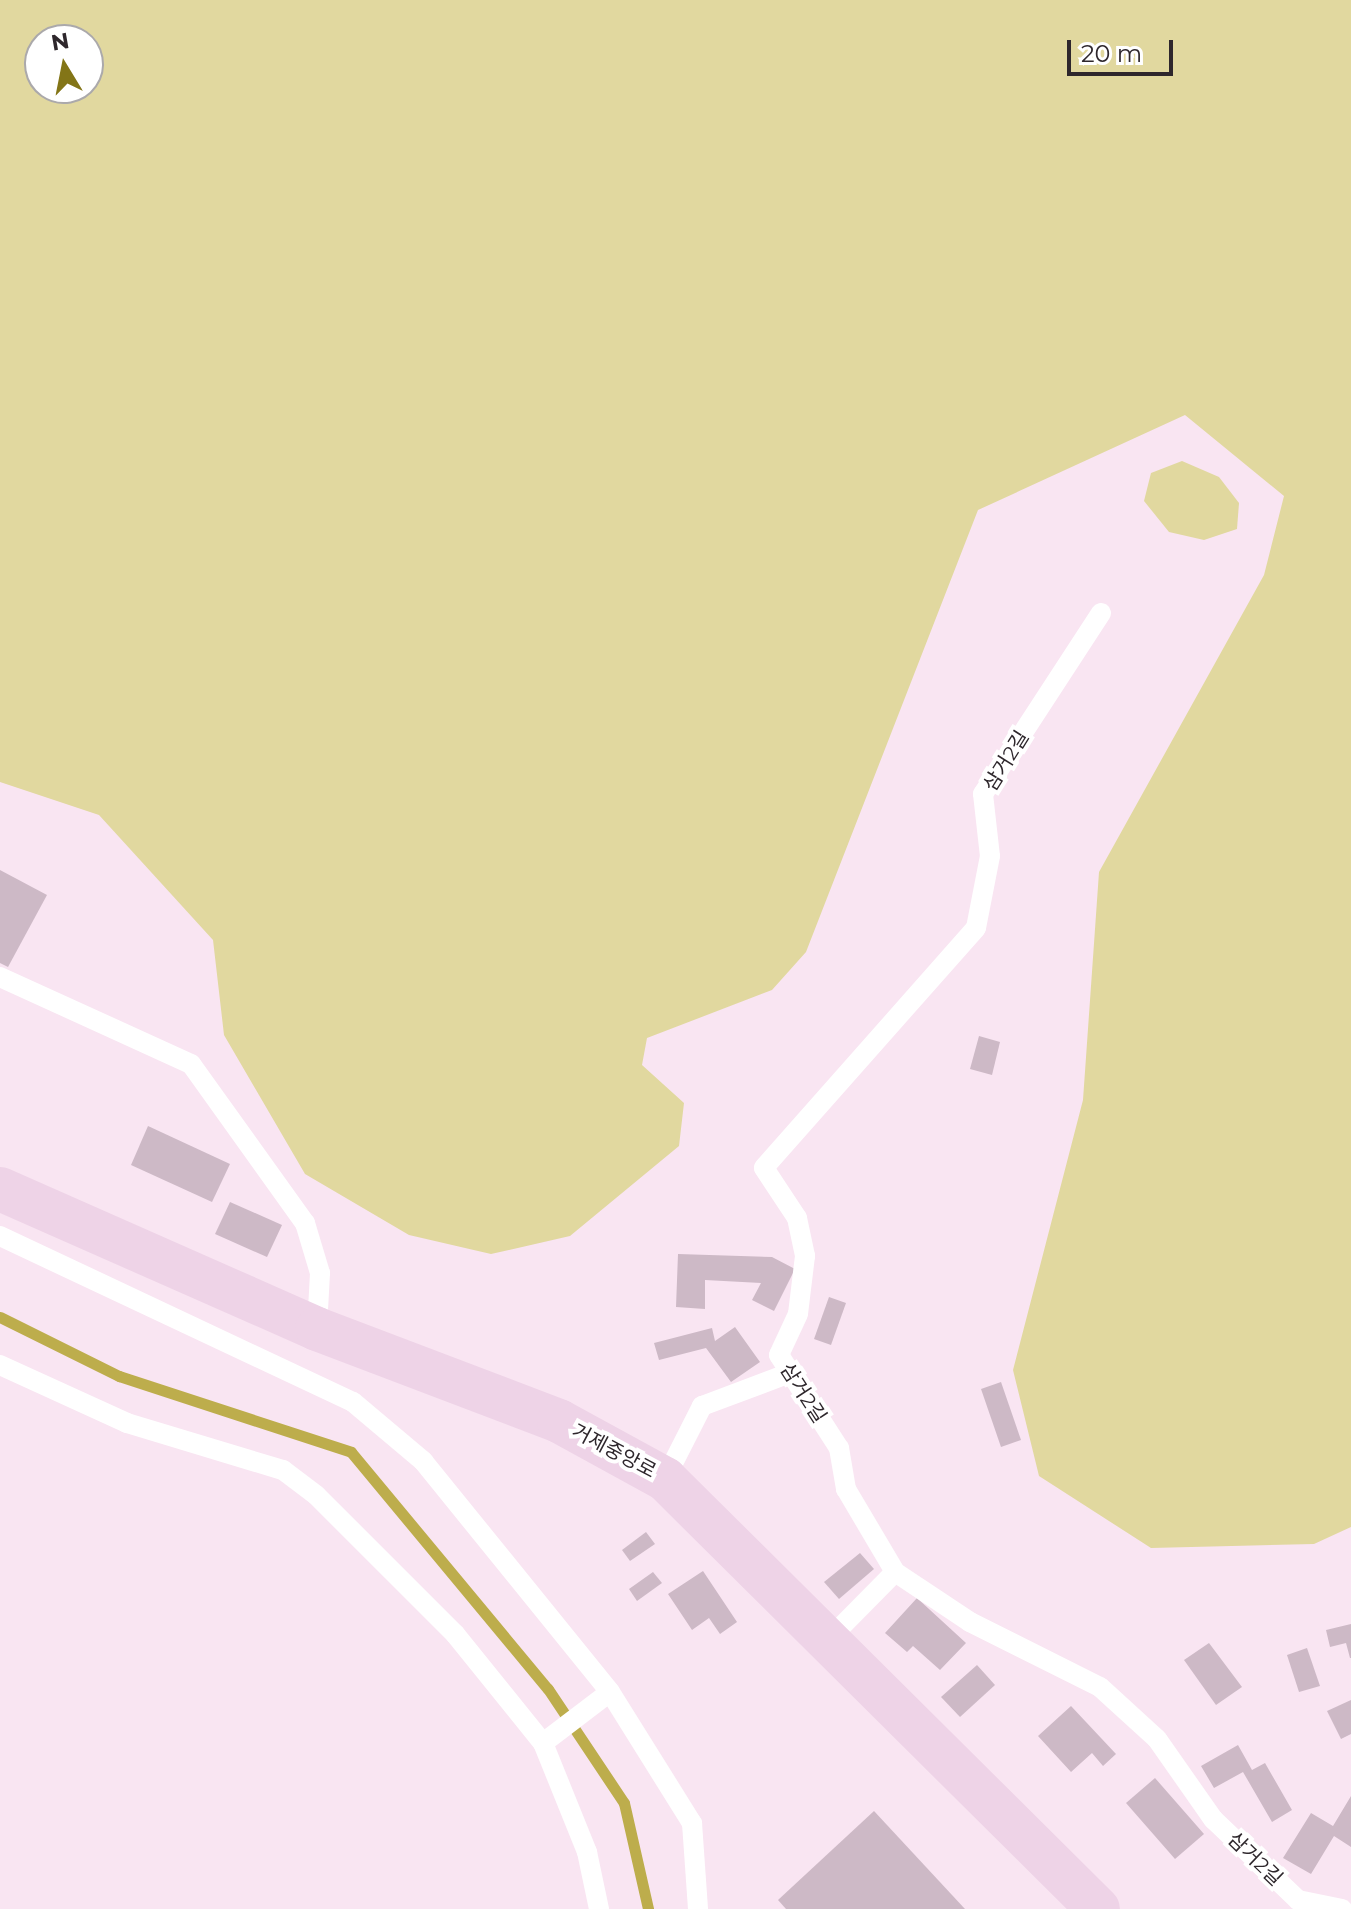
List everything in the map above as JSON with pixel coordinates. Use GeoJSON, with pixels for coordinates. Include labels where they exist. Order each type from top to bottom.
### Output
{"type":"FeatureCollection","features":[{"type":"Feature","properties":{"kind":"main road","name":"거제중앙로"},"geometry":{"type":"LineString","coordinates":[[0,1189],[317,1329],[559,1421],[665,1479],[1098,1909]]}},
{"type":"Feature","properties":{"kind":"lane","name":"삼거2길"},"geometry":{"type":"LineString","coordinates":[[1101,613],[983,794],[990,856],[976,928],[764,1168],[797,1218],[805,1256],[798,1314],[779,1355],[839,1448],[846,1489],[895,1572],[970,1622],[1100,1687],[1157,1739],[1213,1819],[1298,1900],[1342,1909]]}},
{"type":"Feature","properties":{"kind":"lane"},"geometry":{"type":"LineString","coordinates":[[0,977],[191,1064],[305,1223],[320,1273],[317,1329]]}},
{"type":"Feature","properties":{"kind":"lane"},"geometry":{"type":"LineString","coordinates":[[0,1236],[353,1402],[423,1461],[610,1692],[692,1823],[698,1909]]}},
{"type":"Feature","properties":{"kind":"lane"},"geometry":{"type":"LineString","coordinates":[[0,1365],[127,1423],[283,1470],[327,1504],[434,1611],[543,1743],[587,1852],[599,1909]]}},
{"type":"Feature","properties":{"kind":"lane"},"geometry":{"type":"LineString","coordinates":[[665,1479],[702,1406],[790,1373]]}},
{"type":"Feature","properties":{"kind":"lane"},"geometry":{"type":"LineString","coordinates":[[826,1642],[895,1572]]}},
{"type":"Feature","properties":{"kind":"lane"},"geometry":{"type":"LineString","coordinates":[[543,1743],[610,1692]]}},
{"type":"Feature","properties":{"kind":"shaded area"},"geometry":{"type":"Polygon","coordinates":[[[0,0],[1351,0],[1351,1527],[1314,1544],[1151,1548],[1039,1476],[1013,1370],[1083,1100],[1099,872],[1264,575],[1284,496],[1185,415],[978,510],[806,952],[772,990],[647,1038],[642,1065],[684,1103],[679,1146],[570,1236],[491,1254],[409,1235],[305,1174],[224,1035],[213,940],[99,815],[0,782],[0,0]]]}},
{"type":"Feature","properties":{"kind":"shaded area"},"geometry":{"type":"Polygon","coordinates":[[[1182,461],[1219,477],[1239,503],[1237,529],[1204,540],[1169,532],[1144,501],[1151,473],[1182,461]]]}},
{"type":"Feature","properties":{"kind":"building"},"geometry":{"type":"Polygon","coordinates":[[[0,870],[47,895],[8,967],[0,963],[0,870]]]}},
{"type":"Feature","properties":{"kind":"building"},"geometry":{"type":"Polygon","coordinates":[[[979,1036],[1000,1042],[992,1075],[970,1069],[979,1036]]]}},
{"type":"Feature","properties":{"kind":"building"},"geometry":{"type":"Polygon","coordinates":[[[148,1126],[230,1164],[212,1202],[131,1165],[148,1126]]]}},
{"type":"Feature","properties":{"kind":"building"},"geometry":{"type":"Polygon","coordinates":[[[230,1202],[282,1225],[267,1257],[215,1234],[230,1202]]]}},
{"type":"Feature","properties":{"kind":"building"},"geometry":{"type":"Polygon","coordinates":[[[678,1254],[772,1257],[795,1269],[774,1311],[752,1300],[761,1283],[705,1280],[705,1309],[676,1307],[678,1254]]]}},
{"type":"Feature","properties":{"kind":"building"},"geometry":{"type":"Polygon","coordinates":[[[829,1297],[846,1303],[831,1345],[814,1339],[829,1297]]]}},
{"type":"Feature","properties":{"kind":"building"},"geometry":{"type":"Polygon","coordinates":[[[735,1327],[760,1362],[731,1382],[706,1348],[659,1360],[654,1343],[712,1328],[715,1341],[735,1327]]]}},
{"type":"Feature","properties":{"kind":"building"},"geometry":{"type":"Polygon","coordinates":[[[1001,1382],[1021,1440],[1001,1447],[981,1389],[1001,1382]]]}},
{"type":"Feature","properties":{"kind":"building"},"geometry":{"type":"Polygon","coordinates":[[[646,1532],[655,1544],[630,1561],[622,1550],[646,1532]]]}},
{"type":"Feature","properties":{"kind":"building"},"geometry":{"type":"Polygon","coordinates":[[[860,1553],[874,1569],[839,1599],[824,1582],[860,1553]]]}},
{"type":"Feature","properties":{"kind":"building"},"geometry":{"type":"Polygon","coordinates":[[[703,1571],[737,1622],[720,1634],[709,1618],[692,1630],[668,1594],[703,1571]]]}},
{"type":"Feature","properties":{"kind":"building"},"geometry":{"type":"Polygon","coordinates":[[[653,1572],[662,1583],[637,1601],[629,1589],[653,1572]]]}},
{"type":"Feature","properties":{"kind":"building"},"geometry":{"type":"Polygon","coordinates":[[[917,1598],[966,1643],[940,1670],[913,1646],[907,1652],[885,1633],[917,1598]]]}},
{"type":"Feature","properties":{"kind":"building"},"geometry":{"type":"Polygon","coordinates":[[[1351,1624],[1350,1658],[1346,1643],[1330,1647],[1326,1630],[1351,1624]]]}},
{"type":"Feature","properties":{"kind":"building"},"geometry":{"type":"Polygon","coordinates":[[[1209,1643],[1242,1687],[1216,1705],[1184,1660],[1209,1643]]]}},
{"type":"Feature","properties":{"kind":"building"},"geometry":{"type":"Polygon","coordinates":[[[1307,1648],[1320,1686],[1299,1692],[1287,1655],[1307,1648]]]}},
{"type":"Feature","properties":{"kind":"building"},"geometry":{"type":"Polygon","coordinates":[[[977,1665],[995,1685],[960,1717],[941,1697],[977,1665]]]}},
{"type":"Feature","properties":{"kind":"building"},"geometry":{"type":"Polygon","coordinates":[[[1351,1700],[1351,1734],[1341,1739],[1327,1711],[1351,1700]]]}},
{"type":"Feature","properties":{"kind":"building"},"geometry":{"type":"Polygon","coordinates":[[[1071,1706],[1116,1754],[1103,1766],[1092,1753],[1071,1772],[1038,1736],[1071,1706]]]}},
{"type":"Feature","properties":{"kind":"building"},"geometry":{"type":"Polygon","coordinates":[[[1238,1745],[1252,1770],[1265,1763],[1292,1810],[1272,1822],[1243,1772],[1214,1788],[1201,1766],[1238,1745]]]}},
{"type":"Feature","properties":{"kind":"building"},"geometry":{"type":"Polygon","coordinates":[[[1155,1778],[1204,1834],[1175,1859],[1126,1803],[1155,1778]]]}},
{"type":"Feature","properties":{"kind":"building"},"geometry":{"type":"Polygon","coordinates":[[[1351,1796],[1351,1847],[1334,1836],[1311,1874],[1283,1858],[1311,1813],[1333,1826],[1351,1796]]]}},
{"type":"Feature","properties":{"kind":"building"},"geometry":{"type":"Polygon","coordinates":[[[874,1811],[965,1909],[786,1909],[778,1900],[874,1811]]]}},
{"type":"Feature","properties":{"kind":"waterway"},"geometry":{"type":"LineString","coordinates":[[0,1317],[119,1376],[351,1452],[548,1689],[624,1803],[648,1909]]}}]}
